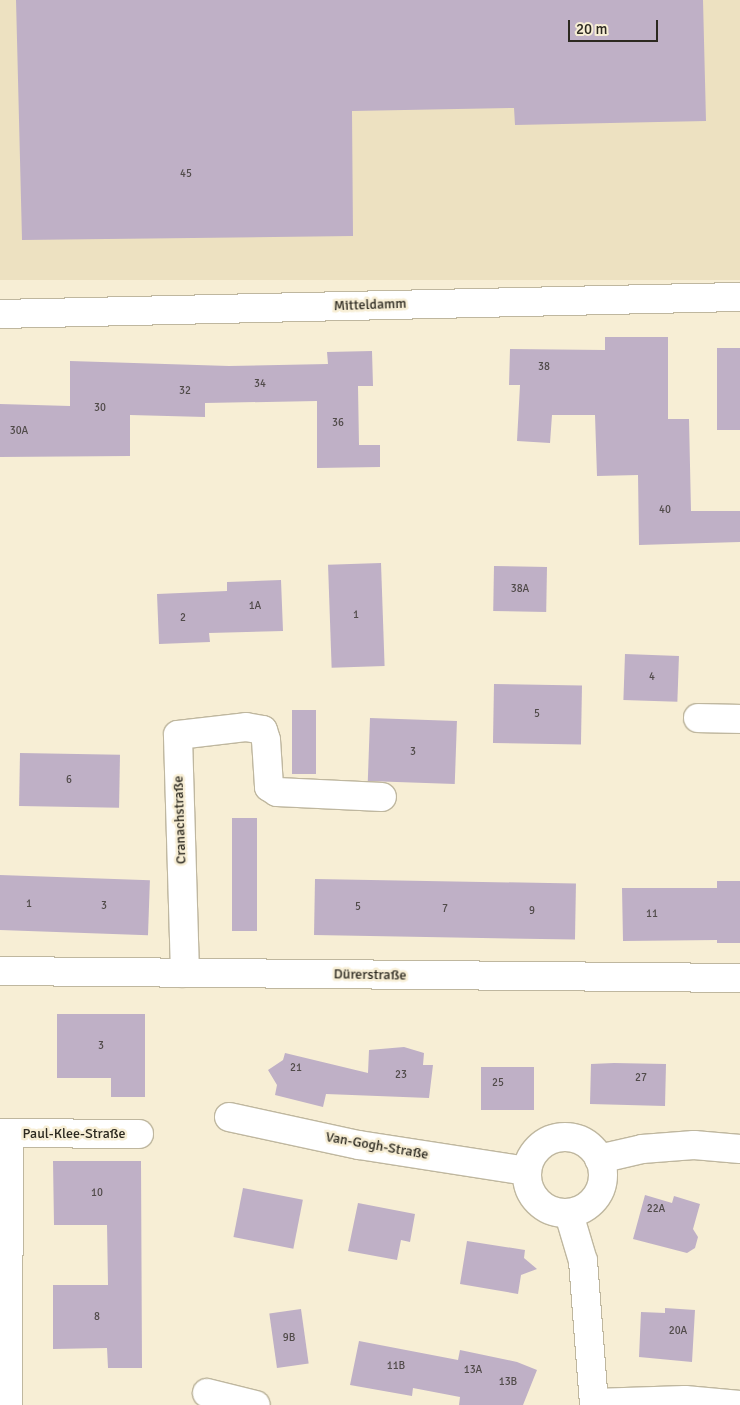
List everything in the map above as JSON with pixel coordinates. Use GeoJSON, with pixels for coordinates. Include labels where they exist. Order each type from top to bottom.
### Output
{"type":"FeatureCollection","features":[{"type":"Feature","properties":{"kind":"street","name":"Mitteldamm"},"geometry":{"type":"LineString","coordinates":[[0,314],[740,298]]}},
{"type":"Feature","properties":{"kind":"street"},"geometry":{"type":"LineString","coordinates":[[698,718],[740,719]]}},
{"type":"Feature","properties":{"kind":"street","name":"Cranachstraße"},"geometry":{"type":"LineString","coordinates":[[185,973],[178,735],[246,727],[263,730],[269,787],[277,792],[382,797]]}},
{"type":"Feature","properties":{"kind":"street","name":"Dürerstraße"},"geometry":{"type":"LineString","coordinates":[[0,971],[740,978]]}},
{"type":"Feature","properties":{"kind":"street","name":"Van-Gogh-Straße"},"geometry":{"type":"LineString","coordinates":[[229,1117],[359,1145],[526,1171]]}},
{"type":"Feature","properties":{"kind":"street","name":"Paul-Klee-Straße"},"geometry":{"type":"LineString","coordinates":[[8,1405],[5,1133],[139,1134]]}},
{"type":"Feature","properties":{"kind":"street"},"geometry":{"type":"LineString","coordinates":[[558,1138],[574,1138],[589,1146],[599,1159],[603,1172],[598,1193],[583,1209],[569,1214],[552,1212],[537,1203],[528,1188],[526,1171],[531,1155],[543,1144],[558,1138]]}},
{"type":"Feature","properties":{"kind":"street"},"geometry":{"type":"LineString","coordinates":[[599,1159],[642,1149],[694,1146],[740,1149]]}},
{"type":"Feature","properties":{"kind":"street"},"geometry":{"type":"LineString","coordinates":[[569,1214],[583,1261],[594,1404],[685,1400],[740,1405]]}},
{"type":"Feature","properties":{"kind":"street"},"geometry":{"type":"LineString","coordinates":[[207,1393],[256,1405]]}},
{"type":"Feature","properties":{"kind":"shaded area"},"geometry":{"type":"Polygon","coordinates":[[[0,0],[740,0],[740,280],[0,280],[0,0]]]}},
{"type":"Feature","properties":{"kind":"building"},"geometry":{"type":"Polygon","coordinates":[[[16,0],[703,0],[706,121],[515,125],[514,108],[352,111],[353,236],[22,240],[16,0]]]}},
{"type":"Feature","properties":{"kind":"building"},"geometry":{"type":"Polygon","coordinates":[[[605,337],[668,337],[668,419],[689,419],[691,511],[740,511],[740,542],[639,545],[638,475],[597,476],[595,415],[552,415],[550,443],[517,441],[520,385],[509,385],[510,349],[605,350],[605,337]]]}},
{"type":"Feature","properties":{"kind":"building"},"geometry":{"type":"Polygon","coordinates":[[[717,348],[740,348],[740,430],[717,430],[717,348]]]}},
{"type":"Feature","properties":{"kind":"building"},"geometry":{"type":"Polygon","coordinates":[[[372,351],[373,386],[358,386],[359,445],[380,445],[380,467],[317,468],[317,401],[205,403],[205,417],[130,415],[130,456],[0,457],[0,404],[70,406],[70,361],[229,366],[328,364],[327,352],[372,351]]]}},
{"type":"Feature","properties":{"kind":"building"},"geometry":{"type":"Polygon","coordinates":[[[381,563],[385,666],[332,668],[328,565],[381,563]]]}},
{"type":"Feature","properties":{"kind":"building"},"geometry":{"type":"Polygon","coordinates":[[[494,566],[547,567],[546,612],[493,611],[494,566]]]}},
{"type":"Feature","properties":{"kind":"building"},"geometry":{"type":"Polygon","coordinates":[[[281,580],[283,631],[209,633],[210,642],[159,644],[157,594],[227,591],[227,582],[281,580]]]}},
{"type":"Feature","properties":{"kind":"building"},"geometry":{"type":"Polygon","coordinates":[[[625,654],[679,656],[677,702],[623,700],[625,654]]]}},
{"type":"Feature","properties":{"kind":"building"},"geometry":{"type":"Polygon","coordinates":[[[494,684],[582,686],[581,745],[493,743],[494,684]]]}},
{"type":"Feature","properties":{"kind":"building"},"geometry":{"type":"Polygon","coordinates":[[[292,710],[316,710],[316,774],[292,774],[292,710]]]}},
{"type":"Feature","properties":{"kind":"building"},"geometry":{"type":"Polygon","coordinates":[[[370,718],[457,721],[455,784],[368,781],[370,718]]]}},
{"type":"Feature","properties":{"kind":"building"},"geometry":{"type":"Polygon","coordinates":[[[20,753],[120,755],[119,808],[19,806],[20,753]]]}},
{"type":"Feature","properties":{"kind":"building"},"geometry":{"type":"Polygon","coordinates":[[[232,818],[257,818],[257,931],[232,931],[232,818]]]}},
{"type":"Feature","properties":{"kind":"building"},"geometry":{"type":"Polygon","coordinates":[[[0,875],[150,880],[148,935],[0,930],[0,875]]]}},
{"type":"Feature","properties":{"kind":"building"},"geometry":{"type":"Polygon","coordinates":[[[315,879],[576,884],[575,940],[314,935],[315,879]]]}},
{"type":"Feature","properties":{"kind":"building"},"geometry":{"type":"Polygon","coordinates":[[[717,881],[740,881],[740,943],[717,943],[717,940],[623,941],[622,888],[717,888],[717,881]]]}},
{"type":"Feature","properties":{"kind":"building"},"geometry":{"type":"Polygon","coordinates":[[[57,1014],[145,1014],[145,1097],[111,1097],[111,1078],[57,1078],[57,1014]]]}},
{"type":"Feature","properties":{"kind":"building"},"geometry":{"type":"Polygon","coordinates":[[[404,1047],[424,1053],[423,1065],[433,1065],[429,1098],[326,1094],[323,1107],[275,1095],[277,1085],[268,1070],[283,1060],[285,1053],[368,1073],[369,1050],[404,1047]]]}},
{"type":"Feature","properties":{"kind":"building"},"geometry":{"type":"Polygon","coordinates":[[[591,1064],[666,1064],[665,1106],[590,1104],[591,1064]]]}},
{"type":"Feature","properties":{"kind":"building"},"geometry":{"type":"Polygon","coordinates":[[[481,1067],[534,1067],[534,1110],[481,1110],[481,1067]]]}},
{"type":"Feature","properties":{"kind":"building"},"geometry":{"type":"Polygon","coordinates":[[[53,1161],[141,1161],[142,1368],[108,1368],[107,1348],[53,1349],[53,1285],[108,1285],[107,1225],[54,1225],[53,1161]]]}},
{"type":"Feature","properties":{"kind":"building"},"geometry":{"type":"Polygon","coordinates":[[[243,1188],[303,1200],[293,1249],[233,1237],[243,1188]]]}},
{"type":"Feature","properties":{"kind":"building"},"geometry":{"type":"Polygon","coordinates":[[[645,1195],[672,1203],[674,1196],[700,1204],[693,1229],[698,1237],[695,1248],[687,1253],[633,1239],[645,1195]]]}},
{"type":"Feature","properties":{"kind":"building"},"geometry":{"type":"Polygon","coordinates":[[[358,1203],[415,1214],[410,1242],[401,1240],[397,1260],[348,1251],[358,1203]]]}},
{"type":"Feature","properties":{"kind":"building"},"geometry":{"type":"Polygon","coordinates":[[[467,1241],[525,1250],[524,1258],[537,1269],[521,1275],[518,1294],[460,1284],[467,1241]]]}},
{"type":"Feature","properties":{"kind":"building"},"geometry":{"type":"Polygon","coordinates":[[[665,1308],[695,1310],[692,1362],[639,1357],[641,1312],[665,1313],[665,1308]]]}},
{"type":"Feature","properties":{"kind":"building"},"geometry":{"type":"Polygon","coordinates":[[[301,1309],[309,1363],[277,1368],[269,1313],[301,1309]]]}},
{"type":"Feature","properties":{"kind":"building"},"geometry":{"type":"Polygon","coordinates":[[[359,1341],[458,1360],[460,1350],[517,1362],[537,1370],[523,1405],[459,1405],[460,1397],[413,1388],[412,1396],[350,1385],[359,1341]]]}}]}
